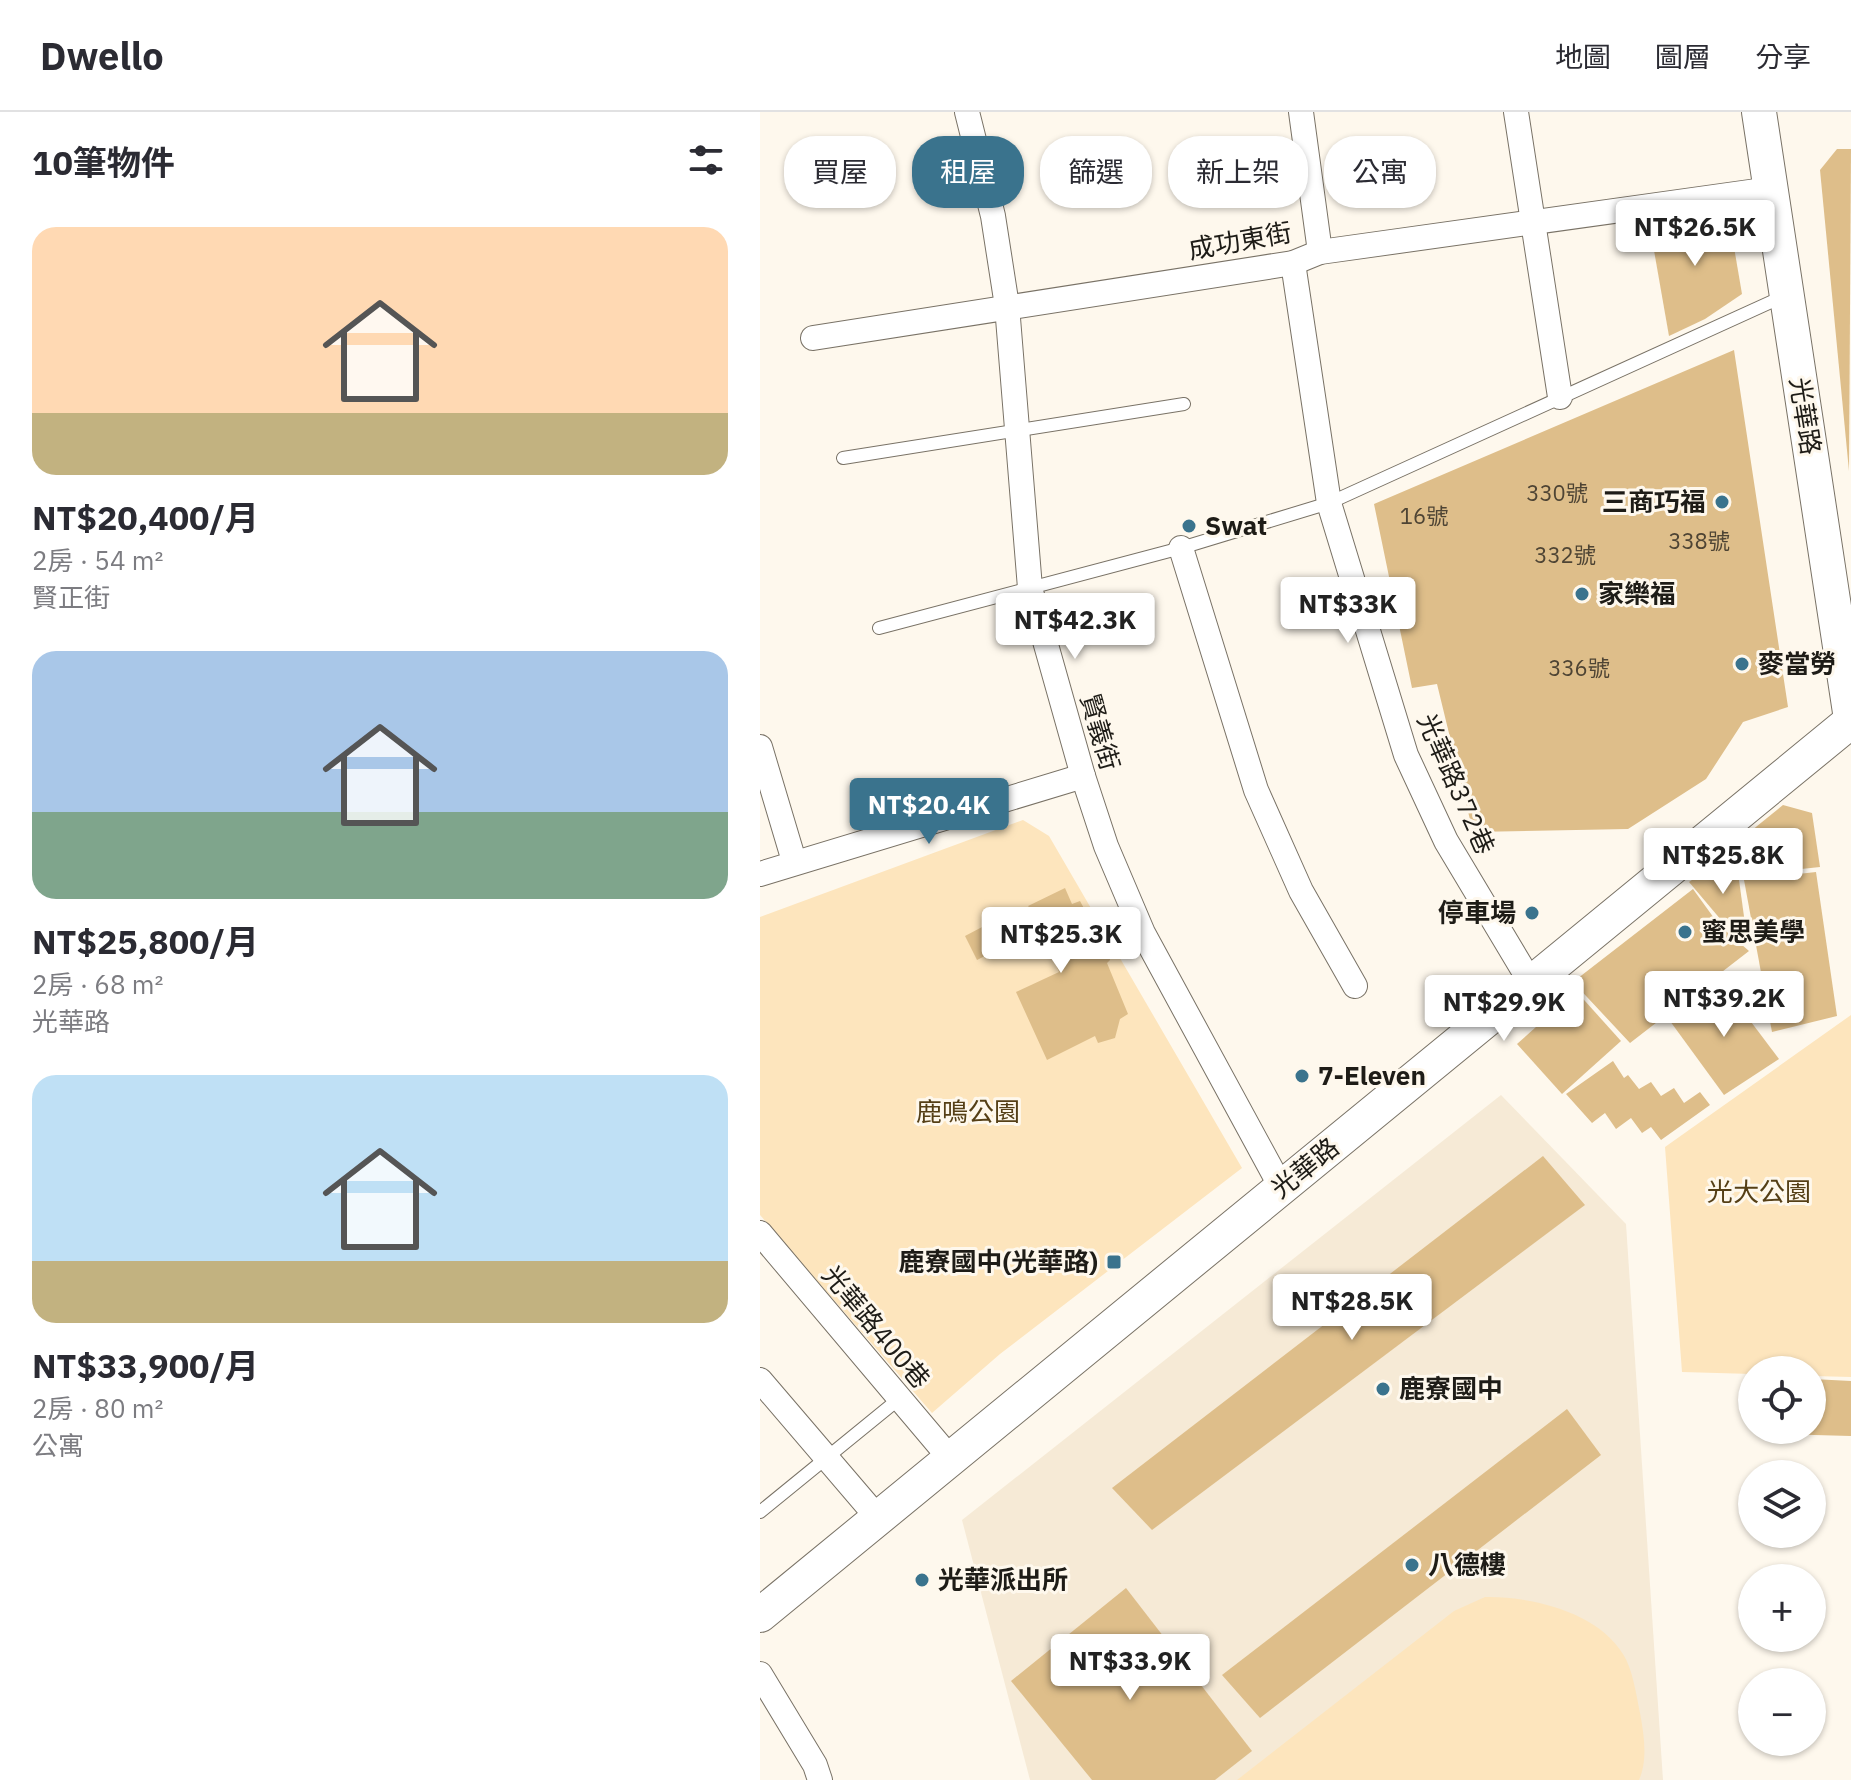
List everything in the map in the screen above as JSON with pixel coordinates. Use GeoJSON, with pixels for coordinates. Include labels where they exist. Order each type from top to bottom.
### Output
{"type":"FeatureCollection","features":[{"type":"Feature","properties":{"kind":"street","name":"賢義街"},"geometry":{"type":"LineString","coordinates":[[967,112],[993,216],[1007,306],[1030,588],[1083,776],[1106,846],[1143,933],[1281,1187]]}},
{"type":"Feature","properties":{"kind":"street"},"geometry":{"type":"LineString","coordinates":[[1301,112],[1320,252]]}},
{"type":"Feature","properties":{"kind":"street"},"geometry":{"type":"LineString","coordinates":[[1516,112],[1560,397]]}},
{"type":"Feature","properties":{"kind":"street","name":"光華路"},"geometry":{"type":"LineString","coordinates":[[760,1615],[1851,720],[1759,112]]}},
{"type":"Feature","properties":{"kind":"street","name":"成功東街"},"geometry":{"type":"LineString","coordinates":[[813,338],[1293,263],[1320,252],[1771,189]]}},
{"type":"Feature","properties":{"kind":"street","name":"光華路372巷"},"geometry":{"type":"LineString","coordinates":[[1293,263],[1329,503],[1406,755],[1446,841],[1531,983]]}},
{"type":"Feature","properties":{"kind":"street"},"geometry":{"type":"LineString","coordinates":[[1181,548],[1256,790],[1301,891],[1355,986]]}},
{"type":"Feature","properties":{"kind":"street"},"geometry":{"type":"LineString","coordinates":[[760,747],[794,861]]}},
{"type":"Feature","properties":{"kind":"street"},"geometry":{"type":"LineString","coordinates":[[760,874],[794,861],[1083,776]]}},
{"type":"Feature","properties":{"kind":"street","name":"光華路400巷"},"geometry":{"type":"LineString","coordinates":[[763,1244],[950,1458]]}},
{"type":"Feature","properties":{"kind":"street"},"geometry":{"type":"LineString","coordinates":[[760,1380],[878,1518]]}},
{"type":"Feature","properties":{"kind":"street"},"geometry":{"type":"LineString","coordinates":[[760,1674],[815,1765],[820,1780]]}},
{"type":"Feature","properties":{"kind":"lane"},"geometry":{"type":"LineString","coordinates":[[879,628],[1181,548],[1329,503],[1787,294]]}},
{"type":"Feature","properties":{"kind":"lane"},"geometry":{"type":"LineString","coordinates":[[843,458],[1184,404]]}},
{"type":"Feature","properties":{"kind":"lane"},"geometry":{"type":"LineString","coordinates":[[762,1507],[900,1398]]}},
{"type":"Feature","properties":{"kind":"shaded area","name":"鹿寮國中"},"geometry":{"type":"Polygon","coordinates":[[[1501,1095],[1626,1224],[1663,1780],[1030,1780],[962,1520],[1501,1095]]]}},
{"type":"Feature","properties":{"kind":"green space","name":"鹿鳴公園"},"geometry":{"type":"Polygon","coordinates":[[[1023,820],[1049,836],[1242,1168],[1000,1354],[932,1413],[760,1215],[760,917],[1023,820]]]}},
{"type":"Feature","properties":{"kind":"green space","name":"光大公園"},"geometry":{"type":"Polygon","coordinates":[[[1851,1015],[1851,1377],[1826,1376],[1826,1356],[1738,1356],[1738,1374],[1682,1372],[1665,1147],[1851,1015]]]}},
{"type":"Feature","properties":{"kind":"green space"},"geometry":{"type":"Polygon","coordinates":[[[1485,1597],[1503,1597],[1562,1609],[1597,1627],[1612,1639],[1629,1667],[1640,1713],[1644,1756],[1639,1780],[1237,1780],[1454,1611],[1485,1597]]]}},
{"type":"Feature","properties":{"kind":"building"},"geometry":{"type":"Polygon","coordinates":[[[1837,149],[1851,149],[1849,471],[1820,170],[1837,149]]]}},
{"type":"Feature","properties":{"kind":"building"},"geometry":{"type":"Polygon","coordinates":[[[1728,212],[1742,294],[1705,319],[1669,336],[1649,222],[1728,212]]]}},
{"type":"Feature","properties":{"kind":"building","name":"家樂福"},"geometry":{"type":"Polygon","coordinates":[[[1734,350],[1788,707],[1743,722],[1706,779],[1628,829],[1473,832],[1437,684],[1412,688],[1374,504],[1734,350]]]}},
{"type":"Feature","properties":{"kind":"building"},"geometry":{"type":"Polygon","coordinates":[[[1783,805],[1812,813],[1820,867],[1738,876],[1725,852],[1783,805]]]}},
{"type":"Feature","properties":{"kind":"building"},"geometry":{"type":"Polygon","coordinates":[[[1722,859],[1739,880],[1746,931],[1738,940],[1689,882],[1722,859]]]}},
{"type":"Feature","properties":{"kind":"building"},"geometry":{"type":"Polygon","coordinates":[[[1816,872],[1837,1016],[1772,1032],[1744,880],[1816,872]]]}},
{"type":"Feature","properties":{"kind":"building"},"geometry":{"type":"Polygon","coordinates":[[[1065,888],[1072,904],[1080,901],[1087,914],[1082,915],[1098,950],[1109,952],[1110,960],[1107,963],[1128,1014],[1120,1019],[1115,1038],[1098,1043],[1095,1036],[1047,1060],[1016,992],[1059,972],[1040,928],[977,960],[965,936],[1003,916],[1010,922],[1032,911],[1028,906],[1065,888]]]}},
{"type":"Feature","properties":{"kind":"building"},"geometry":{"type":"Polygon","coordinates":[[[1693,889],[1719,925],[1749,951],[1630,1043],[1573,982],[1693,889]]]}},
{"type":"Feature","properties":{"kind":"building"},"geometry":{"type":"Polygon","coordinates":[[[1721,982],[1779,1059],[1724,1095],[1670,1021],[1721,982]]]}},
{"type":"Feature","properties":{"kind":"building"},"geometry":{"type":"Polygon","coordinates":[[[1576,991],[1621,1041],[1562,1094],[1517,1044],[1576,991]]]}},
{"type":"Feature","properties":{"kind":"building"},"geometry":{"type":"Polygon","coordinates":[[[1613,1061],[1624,1078],[1628,1075],[1639,1089],[1651,1082],[1661,1096],[1674,1088],[1684,1103],[1700,1092],[1710,1105],[1661,1140],[1651,1127],[1642,1133],[1631,1118],[1616,1129],[1605,1113],[1592,1123],[1566,1094],[1613,1061]]]}},
{"type":"Feature","properties":{"kind":"building"},"geometry":{"type":"Polygon","coordinates":[[[1543,1156],[1585,1205],[1152,1530],[1112,1488],[1543,1156]]]}},
{"type":"Feature","properties":{"kind":"building"},"geometry":{"type":"Polygon","coordinates":[[[1826,1380],[1851,1381],[1851,1436],[1826,1435],[1826,1380]]]}},
{"type":"Feature","properties":{"kind":"building","name":"八德樓"},"geometry":{"type":"Polygon","coordinates":[[[1567,1409],[1601,1455],[1260,1718],[1222,1675],[1567,1409]]]}},
{"type":"Feature","properties":{"kind":"building"},"geometry":{"type":"Polygon","coordinates":[[[1126,1588],[1252,1751],[1215,1780],[1092,1780],[1011,1681],[1126,1588]]]}},
{"type":"Feature","properties":{"kind":"place","name":"三商巧福"},"geometry":{"type":"Point","coordinates":[1722,502]}},
{"type":"Feature","properties":{"kind":"place","name":"Swat"},"geometry":{"type":"Point","coordinates":[1189,526]}},
{"type":"Feature","properties":{"kind":"place","name":"家樂福"},"geometry":{"type":"Point","coordinates":[1582,594]}},
{"type":"Feature","properties":{"kind":"place","name":"麥當勞"},"geometry":{"type":"Point","coordinates":[1742,664]}},
{"type":"Feature","properties":{"kind":"place","name":"停車場"},"geometry":{"type":"Point","coordinates":[1532,913]}},
{"type":"Feature","properties":{"kind":"place","name":"蜜思美學"},"geometry":{"type":"Point","coordinates":[1685,932]}},
{"type":"Feature","properties":{"kind":"place","name":"7-Eleven"},"geometry":{"type":"Point","coordinates":[1302,1076]}},
{"type":"Feature","properties":{"kind":"place","name":"鹿寮國中(光華路)"},"geometry":{"type":"Point","coordinates":[1114,1262]}},
{"type":"Feature","properties":{"kind":"place","name":"鹿寮國中"},"geometry":{"type":"Point","coordinates":[1383,1389]}},
{"type":"Feature","properties":{"kind":"place","name":"八德樓"},"geometry":{"type":"Point","coordinates":[1412,1565]}},
{"type":"Feature","properties":{"kind":"place","name":"光華派出所"},"geometry":{"type":"Point","coordinates":[922,1580]}}]}
